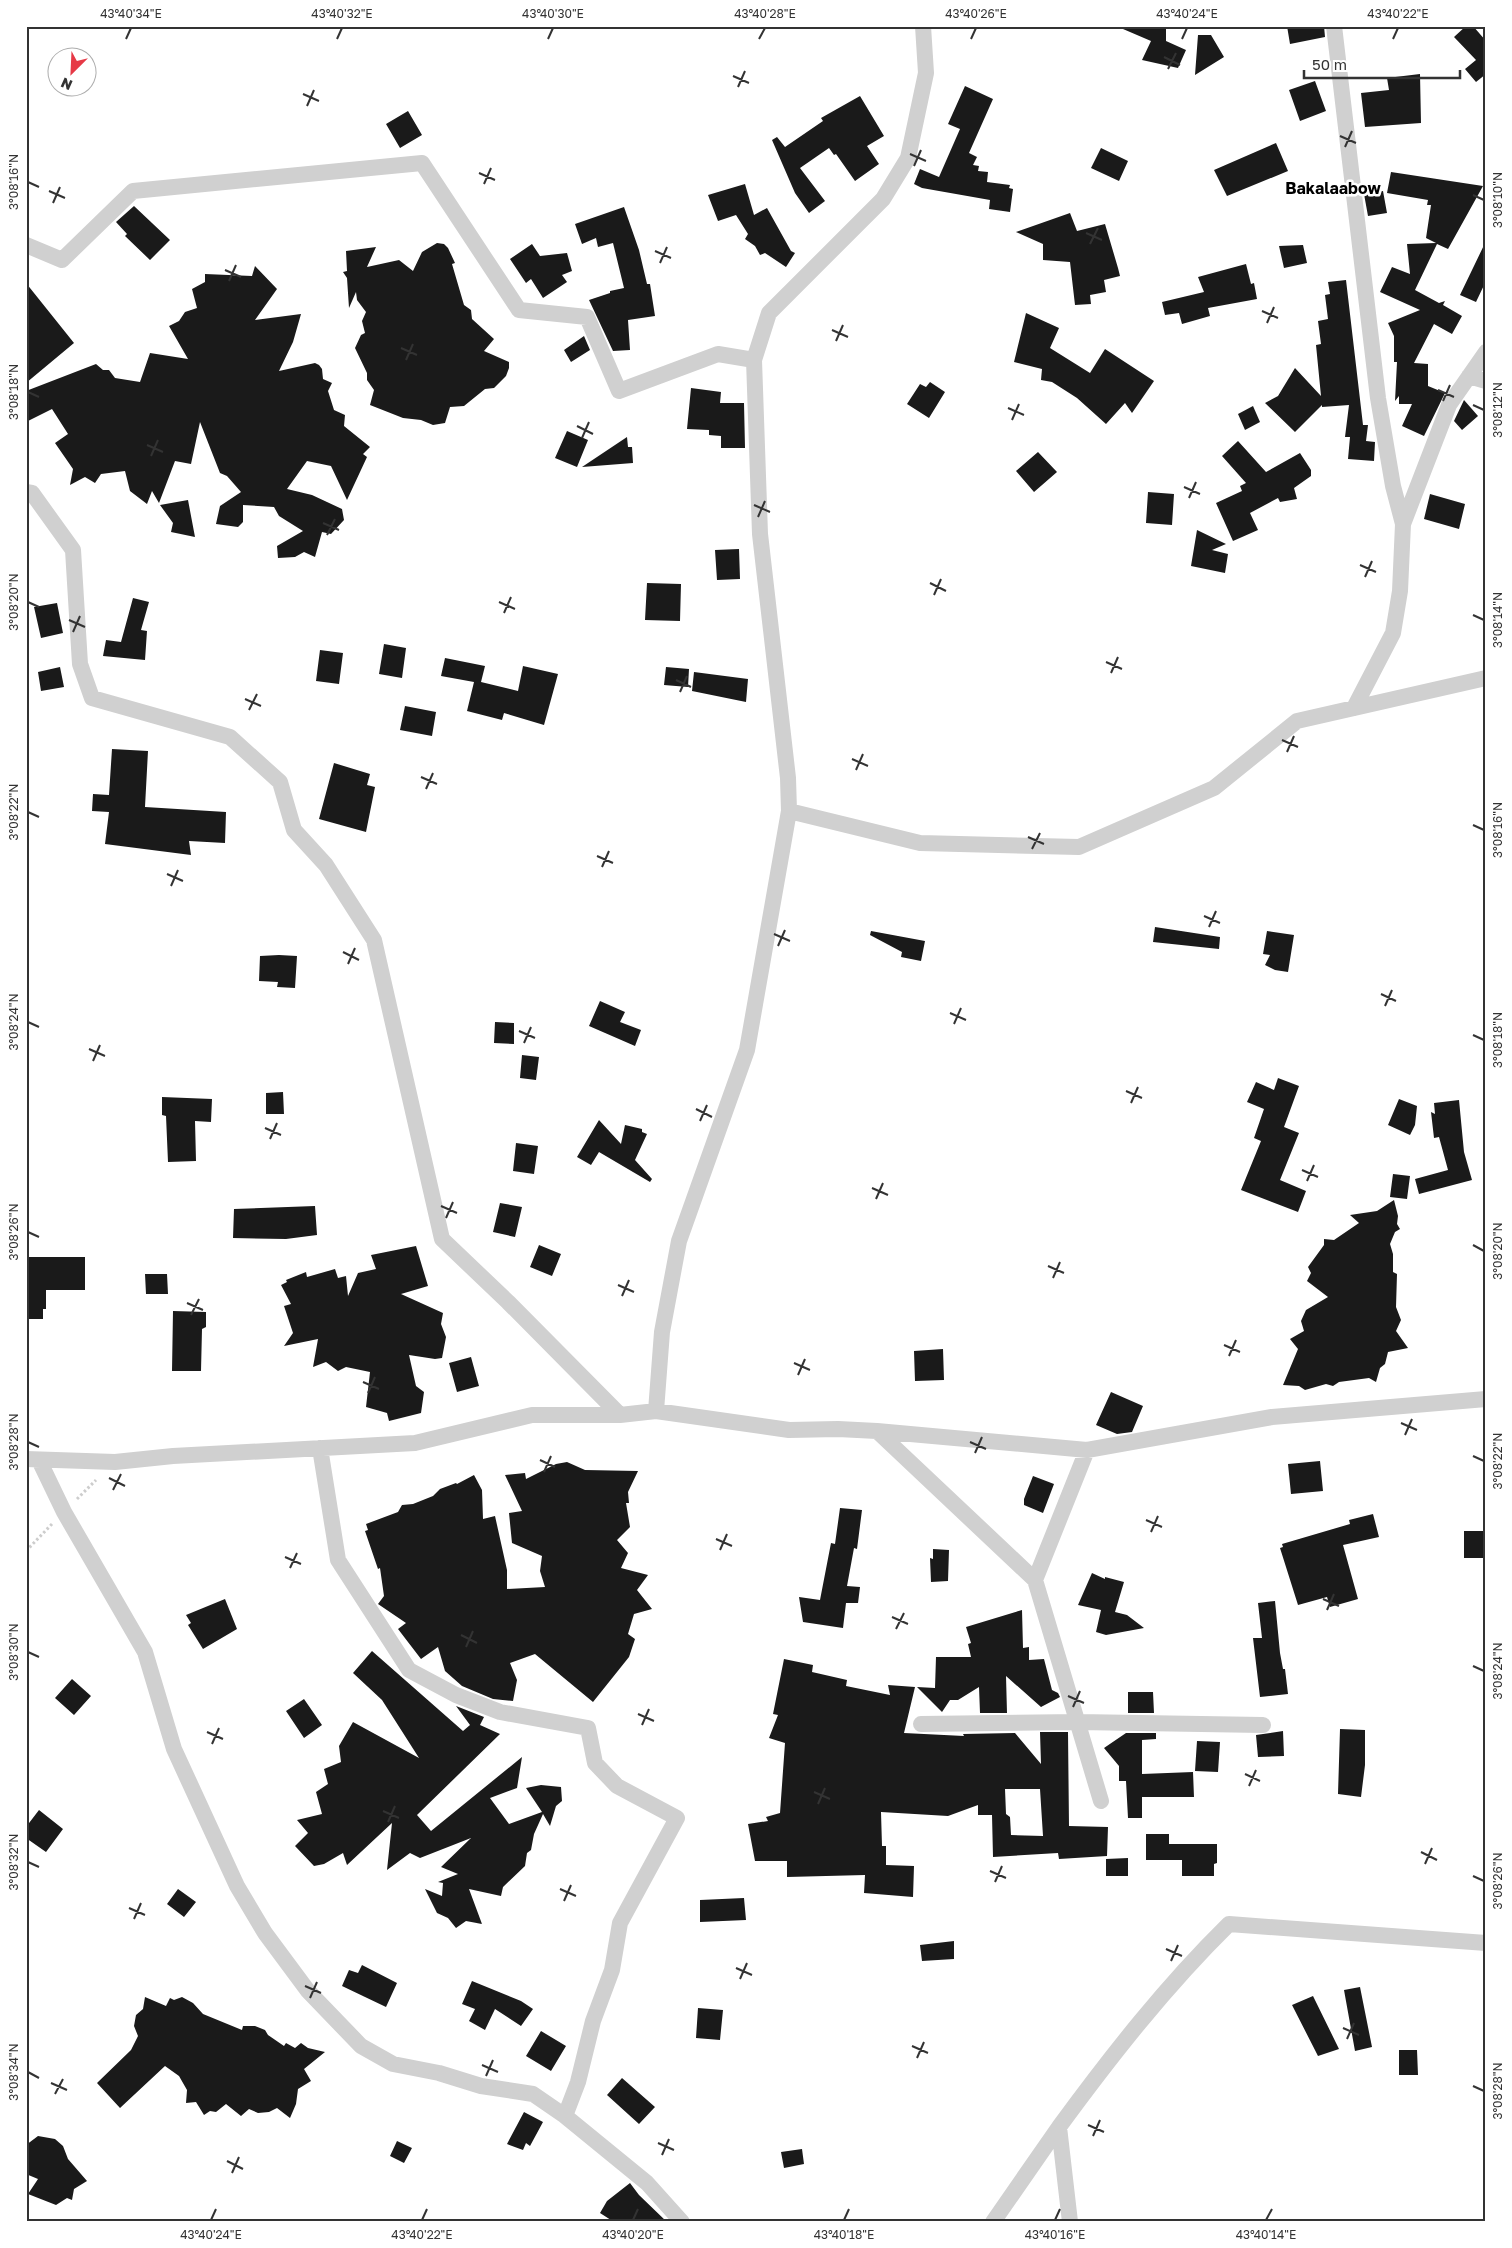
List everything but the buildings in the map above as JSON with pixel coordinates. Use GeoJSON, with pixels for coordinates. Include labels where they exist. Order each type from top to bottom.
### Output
{"type":"FeatureCollection","features":[{"type":"Feature","properties":{"kind":"street"},"geometry":{"type":"LineString","coordinates":[[656,1411],[662,1332],[679,1241],[747,1050],[789,811],[788,778],[760,534],[754,360],[769,313],[883,199],[908,158],[926,73],[923,26]]}},
{"type":"Feature","properties":{"kind":"street"},"geometry":{"type":"LineString","coordinates":[[1334,26],[1378,398],[1393,486],[1403,524],[1400,591],[1393,633],[1354,708]]}},
{"type":"Feature","properties":{"kind":"street"},"geometry":{"type":"LineString","coordinates":[[26,245],[62,260],[133,191],[422,163],[519,310],[587,317],[619,390],[718,354],[754,360]]}},
{"type":"Feature","properties":{"kind":"street"},"geometry":{"type":"LineString","coordinates":[[1403,524],[1449,405],[1486,352]]}},
{"type":"Feature","properties":{"kind":"street"},"geometry":{"type":"LineString","coordinates":[[1469,376],[1486,381]]}},
{"type":"Feature","properties":{"kind":"street"},"geometry":{"type":"LineString","coordinates":[[26,492],[32,493],[73,550],[80,664],[92,698],[230,737],[280,782],[294,830],[326,865],[374,940],[442,1239],[508,1302],[620,1415]]}},
{"type":"Feature","properties":{"kind":"street"},"geometry":{"type":"LineString","coordinates":[[789,811],[920,843],[1079,848],[1214,788],[1297,721],[1486,678]]}},
{"type":"Feature","properties":{"kind":"street"},"geometry":{"type":"LineString","coordinates":[[33,1460],[115,1462],[173,1456],[415,1443],[532,1415],[620,1415],[656,1411],[789,1430],[838,1429],[1087,1450],[1272,1417],[1486,1399]]}},
{"type":"Feature","properties":{"kind":"street"},"geometry":{"type":"LineString","coordinates":[[878,1432],[1035,1580],[1101,1801]]}},
{"type":"Feature","properties":{"kind":"street"},"geometry":{"type":"LineString","coordinates":[[320,1448],[338,1560],[409,1670],[456,1695],[500,1712],[588,1728],[594,1763],[617,1786],[677,1818],[620,1923],[612,1970],[593,2021],[578,2082],[565,2116]]}},
{"type":"Feature","properties":{"kind":"street"},"geometry":{"type":"LineString","coordinates":[[1035,1580],[1087,1450]]}},
{"type":"Feature","properties":{"kind":"street"},"geometry":{"type":"LineString","coordinates":[[33,1460],[145,1652],[174,1749],[237,1886],[265,1933],[308,1991],[362,2046],[393,2064],[439,2073],[481,2086],[532,2094],[565,2116],[647,2183],[682,2222]]}},
{"type":"Feature","properties":{"kind":"street"},"geometry":{"type":"LineString","coordinates":[[921,1724],[1078,1722],[1263,1725]]}},
{"type":"Feature","properties":{"kind":"street"},"geometry":{"type":"LineString","coordinates":[[992,2222],[1104,2066],[1191,1962],[1229,1924],[1486,1943]]}},
{"type":"Feature","properties":{"kind":"street"},"geometry":{"type":"LineString","coordinates":[[1059,2127],[1070,2222]]}},
{"type":"Feature","properties":{"kind":"path"},"geometry":{"type":"LineString","coordinates":[[26,1551],[115,1462]]}},
{"type":"Feature","properties":{"kind":"district","name":"Bakalaabow"},"geometry":{"type":"Point","coordinates":[1333,188]}}]}
